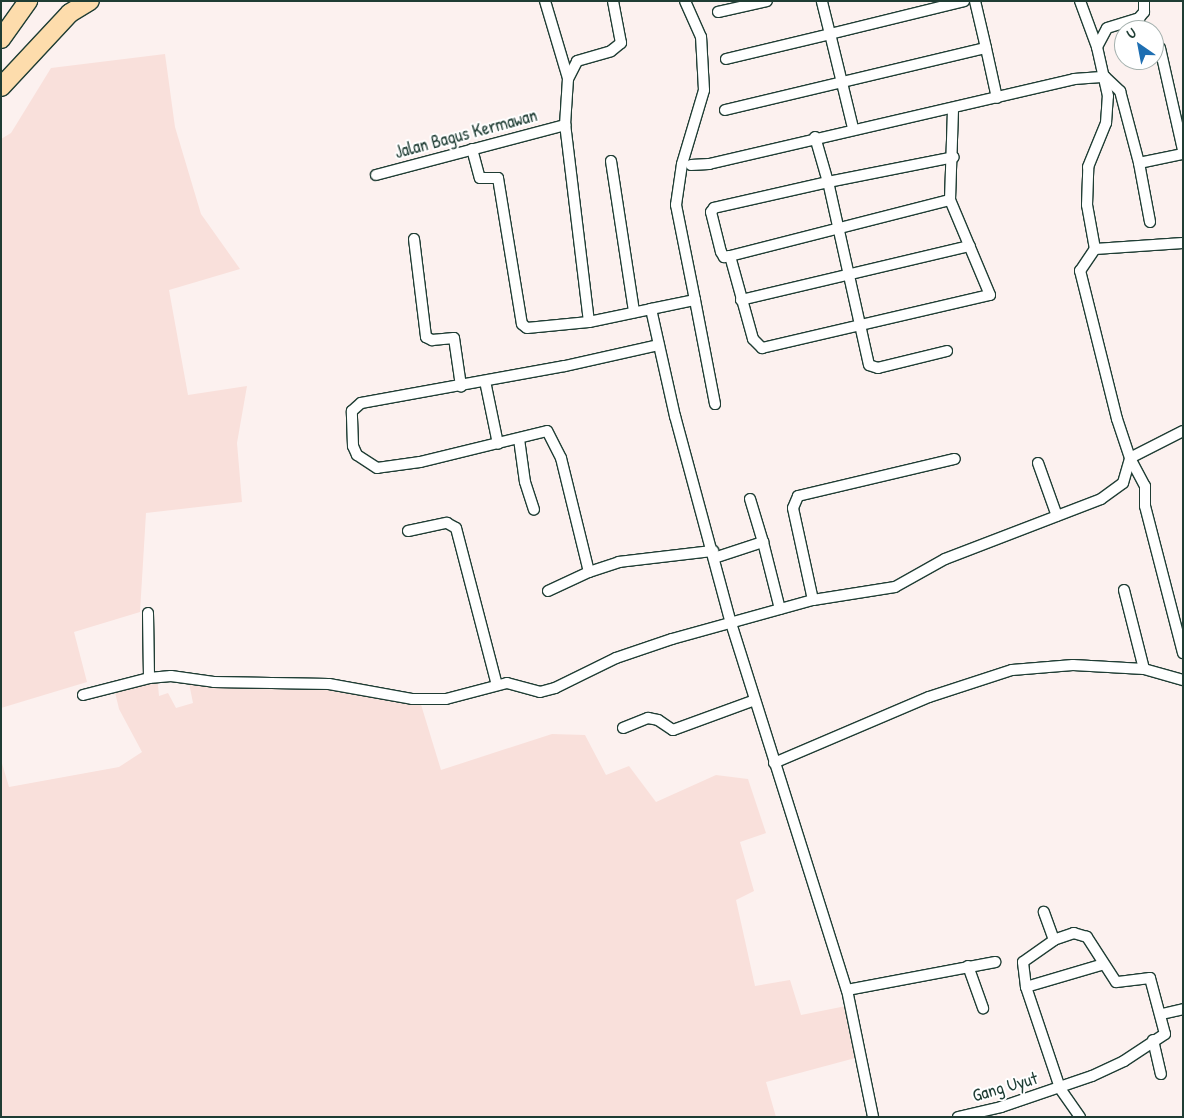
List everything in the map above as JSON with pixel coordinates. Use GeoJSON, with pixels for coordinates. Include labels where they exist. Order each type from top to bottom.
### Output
{"type":"FeatureCollection","features":[{"type":"Feature","properties":{"kind":"highway"},"geometry":{"type":"LineString","coordinates":[[1,39],[28,1]]}},
{"type":"Feature","properties":{"kind":"highway"},"geometry":{"type":"LineString","coordinates":[[1,87],[70,13],[90,1]]}},
{"type":"Feature","properties":{"kind":"street"},"geometry":{"type":"LineString","coordinates":[[545,1],[568,79],[565,125],[589,322]]}},
{"type":"Feature","properties":{"kind":"street"},"geometry":{"type":"LineString","coordinates":[[568,79],[576,62],[611,51],[621,43],[613,1]]}},
{"type":"Feature","properties":{"kind":"street"},"geometry":{"type":"LineString","coordinates":[[685,1],[701,38],[704,90],[682,164],[676,205],[715,404]]}},
{"type":"Feature","properties":{"kind":"street"},"geometry":{"type":"LineString","coordinates":[[718,12],[767,1]]}},
{"type":"Feature","properties":{"kind":"street"},"geometry":{"type":"LineString","coordinates":[[822,1],[853,128]]}},
{"type":"Feature","properties":{"kind":"street"},"geometry":{"type":"LineString","coordinates":[[726,60],[964,1]]}},
{"type":"Feature","properties":{"kind":"street"},"geometry":{"type":"LineString","coordinates":[[975,1],[997,98]]}},
{"type":"Feature","properties":{"kind":"street"},"geometry":{"type":"LineString","coordinates":[[1080,1],[1097,47],[1105,77],[1106,123],[1088,167],[1087,205],[1095,250],[1080,270],[1117,419],[1130,458],[1145,486],[1145,506],[1183,653]]}},
{"type":"Feature","properties":{"kind":"street"},"geometry":{"type":"LineString","coordinates":[[1097,47],[1107,28],[1139,18],[1144,12],[1144,1]]}},
{"type":"Feature","properties":{"kind":"street"},"geometry":{"type":"LineString","coordinates":[[725,110],[986,48]]}},
{"type":"Feature","properties":{"kind":"street"},"geometry":{"type":"LineString","coordinates":[[1164,66],[1183,150]]}},
{"type":"Feature","properties":{"kind":"street"},"geometry":{"type":"LineString","coordinates":[[691,164],[709,164],[814,137],[953,108],[1074,79],[1105,77],[1120,91],[1139,163],[1150,222]]}},
{"type":"Feature","properties":{"kind":"street"},"geometry":{"type":"LineString","coordinates":[[730,256],[753,338],[762,348],[861,327],[990,296],[950,200],[954,157],[953,108]]}},
{"type":"Feature","properties":{"kind":"street","name":"Jalan Bagus Kermawan"},"geometry":{"type":"LineString","coordinates":[[376,175],[565,125]]}},
{"type":"Feature","properties":{"kind":"street"},"geometry":{"type":"LineString","coordinates":[[814,137],[828,182],[867,360],[873,367],[947,351]]}},
{"type":"Feature","properties":{"kind":"street"},"geometry":{"type":"LineString","coordinates":[[472,149],[480,178],[498,178],[522,324],[527,328],[589,322],[695,300]]}},
{"type":"Feature","properties":{"kind":"street"},"geometry":{"type":"LineString","coordinates":[[1139,163],[1183,154]]}},
{"type":"Feature","properties":{"kind":"street"},"geometry":{"type":"LineString","coordinates":[[950,200],[724,257],[711,212],[714,208],[828,182],[954,157]]}},
{"type":"Feature","properties":{"kind":"street"},"geometry":{"type":"LineString","coordinates":[[612,161],[634,312]]}},
{"type":"Feature","properties":{"kind":"street"},"geometry":{"type":"LineString","coordinates":[[414,239],[426,336],[432,340],[454,338],[461,386]]}},
{"type":"Feature","properties":{"kind":"street"},"geometry":{"type":"LineString","coordinates":[[1095,250],[1183,243]]}},
{"type":"Feature","properties":{"kind":"street"},"geometry":{"type":"LineString","coordinates":[[741,300],[850,277],[970,246]]}},
{"type":"Feature","properties":{"kind":"street"},"geometry":{"type":"LineString","coordinates":[[651,308],[731,623],[847,990],[873,1117]]}},
{"type":"Feature","properties":{"kind":"street"},"geometry":{"type":"LineString","coordinates":[[589,572],[561,458],[551,434],[546,431],[420,462],[377,468],[357,454],[353,446],[352,411],[355,406],[659,345]]}},
{"type":"Feature","properties":{"kind":"street"},"geometry":{"type":"LineString","coordinates":[[485,381],[498,444]]}},
{"type":"Feature","properties":{"kind":"street"},"geometry":{"type":"LineString","coordinates":[[84,695],[149,678],[187,676],[214,682],[329,684],[412,699],[446,699],[497,685],[520,685],[534,692],[555,688],[616,658],[731,623],[814,600],[895,587],[945,559],[1101,499],[1123,483],[1130,458],[1183,431]]}},
{"type":"Feature","properties":{"kind":"street"},"geometry":{"type":"LineString","coordinates":[[519,439],[525,482],[534,510]]}},
{"type":"Feature","properties":{"kind":"street"},"geometry":{"type":"LineString","coordinates":[[814,600],[793,508],[798,496],[955,459]]}},
{"type":"Feature","properties":{"kind":"street"},"geometry":{"type":"LineString","coordinates":[[1038,463],[1057,516]]}},
{"type":"Feature","properties":{"kind":"street"},"geometry":{"type":"LineString","coordinates":[[750,498],[780,609]]}},
{"type":"Feature","properties":{"kind":"street"},"geometry":{"type":"LineString","coordinates":[[408,531],[447,523],[456,528],[497,685]]}},
{"type":"Feature","properties":{"kind":"street"},"geometry":{"type":"LineString","coordinates":[[548,591],[589,572],[619,562],[713,554],[763,542]]}},
{"type":"Feature","properties":{"kind":"street"},"geometry":{"type":"LineString","coordinates":[[1124,590],[1144,669]]}},
{"type":"Feature","properties":{"kind":"street"},"geometry":{"type":"LineString","coordinates":[[148,613],[149,678]]}},
{"type":"Feature","properties":{"kind":"street"},"geometry":{"type":"LineString","coordinates":[[774,763],[929,697],[1012,670],[1073,665],[1144,669],[1183,680]]}},
{"type":"Feature","properties":{"kind":"street"},"geometry":{"type":"LineString","coordinates":[[623,728],[648,718],[658,720],[673,730],[755,700]]}},
{"type":"Feature","properties":{"kind":"street"},"geometry":{"type":"LineString","coordinates":[[1044,912],[1054,940]]}},
{"type":"Feature","properties":{"kind":"street"},"geometry":{"type":"LineString","coordinates":[[1080,1117],[1060,1088],[1026,988],[1023,962],[1054,940],[1074,933],[1087,937],[1116,982],[1150,978],[1162,1014],[1165,1034],[1153,1040],[1161,1074]]}},
{"type":"Feature","properties":{"kind":"street"},"geometry":{"type":"LineString","coordinates":[[847,990],[995,962]]}},
{"type":"Feature","properties":{"kind":"street"},"geometry":{"type":"LineString","coordinates":[[1026,988],[1104,964]]}},
{"type":"Feature","properties":{"kind":"street"},"geometry":{"type":"LineString","coordinates":[[968,966],[983,1008]]}},
{"type":"Feature","properties":{"kind":"street"},"geometry":{"type":"LineString","coordinates":[[1162,1014],[1183,1009]]}},
{"type":"Feature","properties":{"kind":"street","name":"Gang Uyut"},"geometry":{"type":"LineString","coordinates":[[958,1117],[1001,1107],[1060,1088],[1124,1061],[1153,1040]]}},
{"type":"Feature","properties":{"kind":"shaded area"},"geometry":{"type":"Polygon","coordinates":[[[165,54],[175,127],[201,214],[240,269],[169,290],[188,395],[247,386],[237,443],[242,502],[146,513],[140,612],[74,632],[87,682],[1,708],[1,139],[11,133],[51,68],[165,54]]]}},
{"type":"Feature","properties":{"kind":"shaded area"},"geometry":{"type":"Polygon","coordinates":[[[157,674],[159,696],[168,693],[176,708],[193,703],[189,683],[239,679],[358,682],[419,698],[441,770],[552,734],[585,735],[606,775],[629,766],[656,802],[716,775],[748,779],[766,833],[740,842],[754,891],[736,900],[755,986],[790,980],[801,1015],[846,1006],[859,1057],[766,1082],[776,1117],[1,1117],[1,760],[9,787],[119,767],[142,752],[119,709],[114,688],[157,674]]]}}]}
